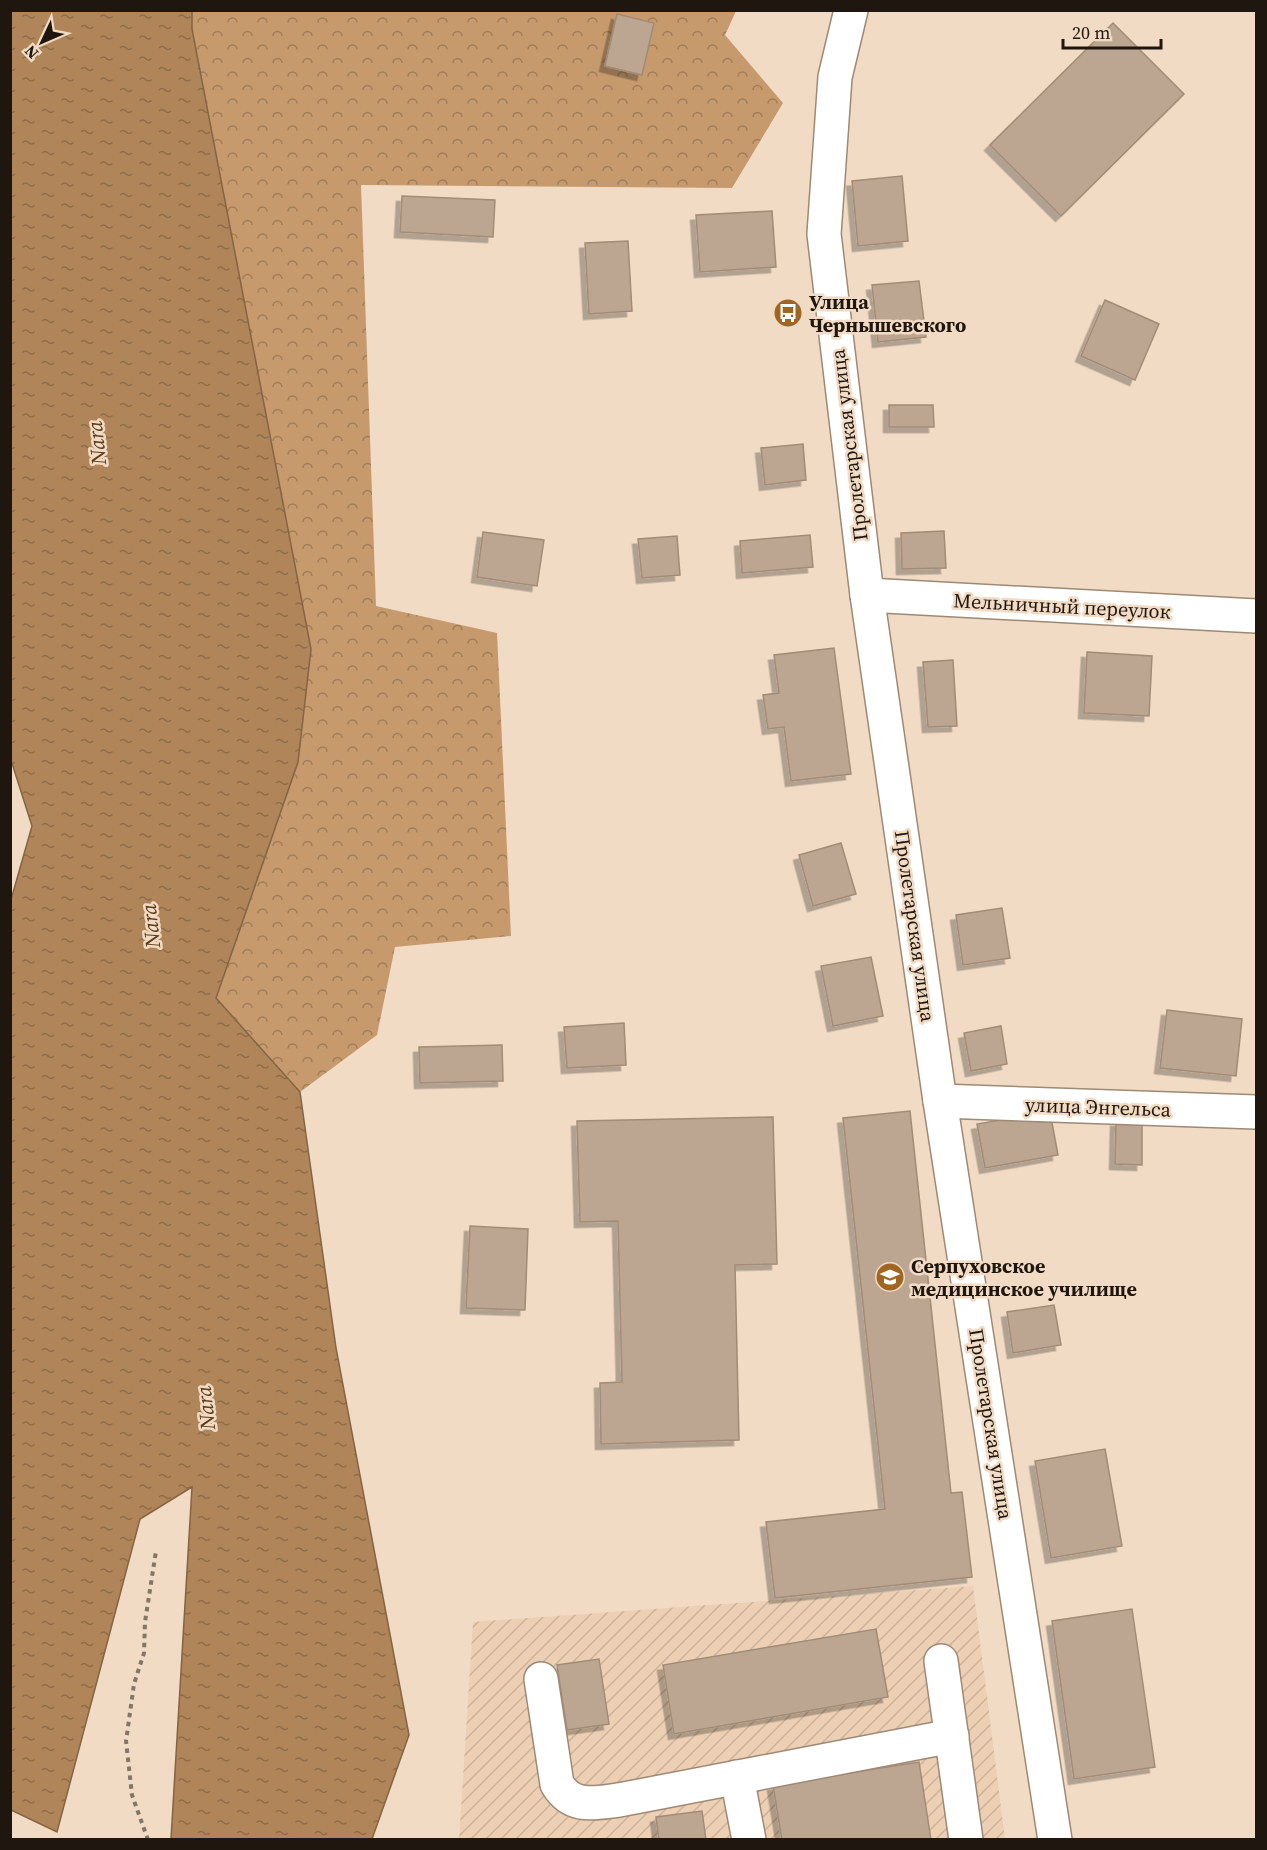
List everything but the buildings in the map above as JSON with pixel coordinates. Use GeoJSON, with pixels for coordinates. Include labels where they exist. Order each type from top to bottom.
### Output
{"type":"FeatureCollection","features":[{"type":"Feature","properties":{"kind":"street","name":"Пролетарская улица"},"geometry":{"type":"LineString","coordinates":[[851,10],[835,77],[824,234],[867,595],[940,1101],[1055,1839]]}},
{"type":"Feature","properties":{"kind":"street","name":"Мельничный переулок"},"geometry":{"type":"LineString","coordinates":[[867,595],[1257,616]]}},
{"type":"Feature","properties":{"kind":"street","name":"улица Энгельса"},"geometry":{"type":"LineString","coordinates":[[940,1101],[1257,1112]]}},
{"type":"Feature","properties":{"kind":"street"},"geometry":{"type":"LineString","coordinates":[[941,1661],[966,1839]]}},
{"type":"Feature","properties":{"kind":"street"},"geometry":{"type":"LineString","coordinates":[[541,1679],[557,1784],[563,1795],[574,1802],[589,1804],[619,1800],[951,1736]]}},
{"type":"Feature","properties":{"kind":"street"},"geometry":{"type":"LineString","coordinates":[[737,1777],[749,1839]]}},
{"type":"Feature","properties":{"kind":"path"},"geometry":{"type":"LineString","coordinates":[[148,1839],[132,1795],[126,1741],[134,1684],[144,1653],[145,1622],[156,1551]]}},
{"type":"Feature","properties":{"kind":"shaded area"},"geometry":{"type":"Polygon","coordinates":[[[973,1586],[1005,1839],[459,1840],[473,1622],[973,1586]]]}},
{"type":"Feature","properties":{"kind":"green space"},"geometry":{"type":"Polygon","coordinates":[[[192,10],[736,11],[725,35],[783,103],[732,188],[361,185],[376,606],[497,633],[511,936],[395,947],[377,1035],[300,1092],[216,998],[298,762],[311,649],[192,29],[192,10]]]}},
{"type":"Feature","properties":{"kind":"water","name":"Nara"},"geometry":{"type":"Polygon","coordinates":[[[10,11],[192,11],[192,29],[311,649],[298,762],[216,998],[300,1092],[336,1348],[409,1735],[372,1839],[171,1839],[192,1487],[140,1519],[57,1832],[11,1810],[10,903],[32,826],[10,757],[10,11]]]}},
{"type":"Feature","properties":{"kind":"place","name":"Улица Чернышевского"},"geometry":{"type":"Point","coordinates":[788,313]}},
{"type":"Feature","properties":{"kind":"place","name":"Серпуховское медицинское училище"},"geometry":{"type":"Point","coordinates":[890,1277]}}]}
